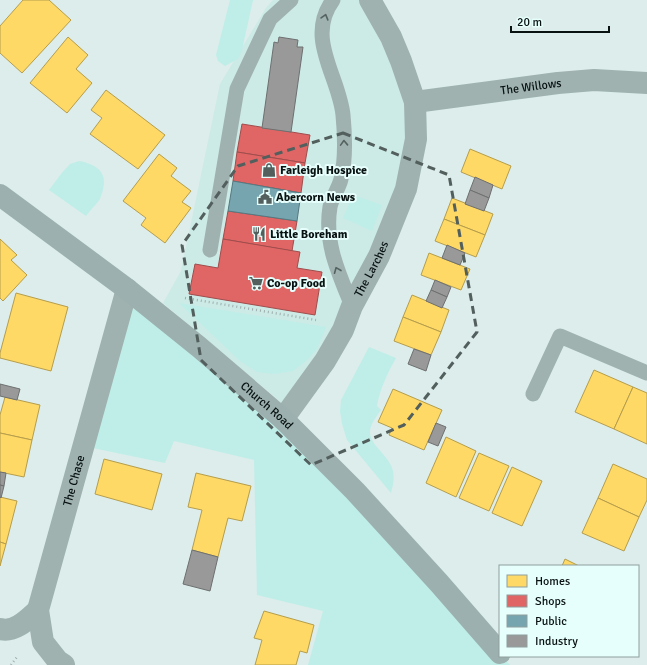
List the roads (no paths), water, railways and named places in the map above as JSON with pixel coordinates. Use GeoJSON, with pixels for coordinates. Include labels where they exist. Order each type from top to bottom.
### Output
{"type":"FeatureCollection","features":[{"type":"Feature","properties":{"kind":"street","name":"The Larches"},"geometry":{"type":"LineString","coordinates":[[283,419],[325,361],[343,330],[379,256],[406,189],[416,139],[415,102],[401,61],[391,38],[370,0]]}},
{"type":"Feature","properties":{"kind":"street","name":"The Willows"},"geometry":{"type":"LineString","coordinates":[[415,102],[558,83],[594,80],[647,83]]}},
{"type":"Feature","properties":{"kind":"street","name":"Church Road"},"geometry":{"type":"LineString","coordinates":[[0,195],[126,289],[199,347],[283,419],[360,497],[439,583],[499,652]]}},
{"type":"Feature","properties":{"kind":"street","name":"The Chase"},"geometry":{"type":"LineString","coordinates":[[64,665],[58,662],[43,642],[38,610],[126,289]]}},
{"type":"Feature","properties":{"kind":"street"},"geometry":{"type":"LineString","coordinates":[[0,629],[4,630],[21,625],[38,610]]}},
{"type":"Feature","properties":{"kind":"street"},"geometry":{"type":"LineString","coordinates":[[503,657],[510,665]]}},
{"type":"Feature","properties":{"kind":"lane"},"geometry":{"type":"LineString","coordinates":[[210,250],[237,89],[270,19],[290,0]]}},
{"type":"Feature","properties":{"kind":"lane"},"geometry":{"type":"LineString","coordinates":[[333,0],[327,8],[322,26],[323,48],[336,83],[343,114],[345,149],[341,179],[330,206],[329,235],[335,264],[349,315]]}},
{"type":"Feature","properties":{"kind":"lane"},"geometry":{"type":"LineString","coordinates":[[533,394],[560,336],[647,373]]}},
{"type":"Feature","properties":{"kind":"place","name":"Farleigh Hospice"},"geometry":{"type":"Point","coordinates":[269,170]}},
{"type":"Feature","properties":{"kind":"place","name":"Abercorn News"},"geometry":{"type":"Point","coordinates":[265,197]}},
{"type":"Feature","properties":{"kind":"place","name":"Little Boreham"},"geometry":{"type":"Point","coordinates":[259,234]}},
{"type":"Feature","properties":{"kind":"place","name":"Co-op Food"},"geometry":{"type":"Point","coordinates":[256,283]}}]}
